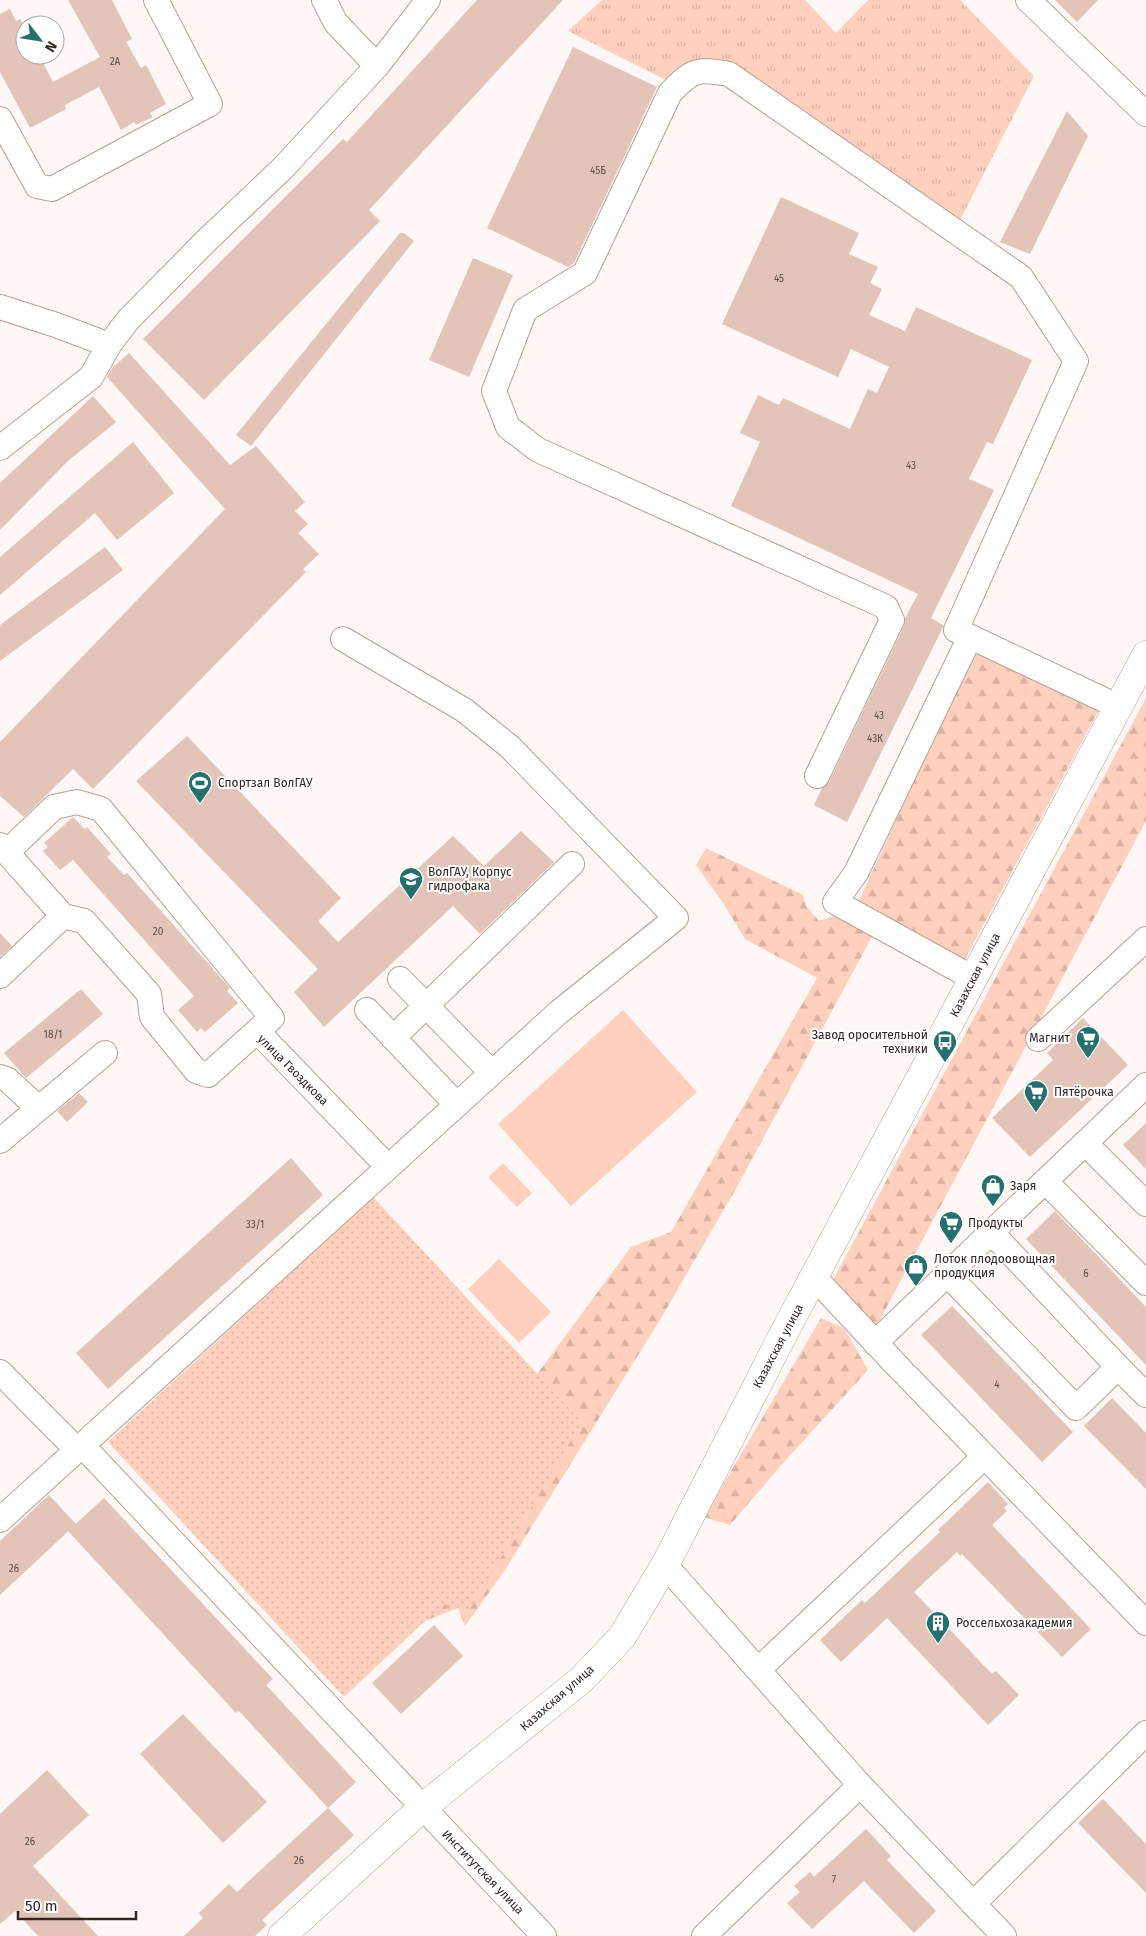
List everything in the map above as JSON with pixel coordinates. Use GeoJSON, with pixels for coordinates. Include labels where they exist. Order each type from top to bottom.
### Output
{"type":"FeatureCollection","features":[{"type":"Feature","properties":{"kind":"main road","name":"Казахская улица"},"geometry":{"type":"LineString","coordinates":[[282,1936],[422,1808],[581,1680],[622,1637],[665,1565],[786,1328],[815,1278],[1146,655]]}},
{"type":"Feature","properties":{"kind":"street"},"geometry":{"type":"LineString","coordinates":[[0,119],[37,186],[52,189],[210,104],[156,0]]}},
{"type":"Feature","properties":{"kind":"street"},"geometry":{"type":"LineString","coordinates":[[324,0],[336,24],[377,66]]}},
{"type":"Feature","properties":{"kind":"street"},"geometry":{"type":"LineString","coordinates":[[0,448],[91,377],[109,345],[128,320],[283,168],[377,66],[428,0]]}},
{"type":"Feature","properties":{"kind":"street"},"geometry":{"type":"LineString","coordinates":[[1028,0],[1146,114]]}},
{"type":"Feature","properties":{"kind":"street"},"geometry":{"type":"LineString","coordinates":[[817,776],[892,620],[886,607],[538,450],[508,427],[494,391],[526,310],[585,274],[670,94],[688,74],[709,70],[729,74],[1021,277],[1076,361],[956,630],[1119,707]]}},
{"type":"Feature","properties":{"kind":"street"},"geometry":{"type":"LineString","coordinates":[[0,307],[109,345]]}},
{"type":"Feature","properties":{"kind":"street"},"geometry":{"type":"LineString","coordinates":[[970,637],[856,873],[835,902],[973,978]]}},
{"type":"Feature","properties":{"kind":"street"},"geometry":{"type":"LineString","coordinates":[[0,1520],[74,1444],[388,1167],[560,1012],[676,918],[510,747],[464,710],[343,639]]}},
{"type":"Feature","properties":{"kind":"street"},"geometry":{"type":"LineString","coordinates":[[4,849],[54,807],[77,802],[101,809],[272,1018],[258,1032]]}},
{"type":"Feature","properties":{"kind":"street","name":"улица Гвоздкова"},"geometry":{"type":"LineString","coordinates":[[4,849],[64,916],[84,921],[149,994],[152,1017],[196,1071],[208,1075],[258,1032],[388,1167]]}},
{"type":"Feature","properties":{"kind":"street"},"geometry":{"type":"LineString","coordinates":[[393,1038],[572,864]]}},
{"type":"Feature","properties":{"kind":"street"},"geometry":{"type":"LineString","coordinates":[[0,976],[64,916]]}},
{"type":"Feature","properties":{"kind":"street"},"geometry":{"type":"LineString","coordinates":[[1038,1039],[1146,939]]}},
{"type":"Feature","properties":{"kind":"street"},"geometry":{"type":"LineString","coordinates":[[400,979],[492,1073]]}},
{"type":"Feature","properties":{"kind":"street"},"geometry":{"type":"LineString","coordinates":[[367,1010],[457,1105]]}},
{"type":"Feature","properties":{"kind":"street"},"geometry":{"type":"LineString","coordinates":[[0,1141],[105,1053]]}},
{"type":"Feature","properties":{"kind":"street"},"geometry":{"type":"LineString","coordinates":[[0,1077],[8,1080],[38,1108]]}},
{"type":"Feature","properties":{"kind":"street"},"geometry":{"type":"LineString","coordinates":[[875,1343],[1146,1087]]}},
{"type":"Feature","properties":{"kind":"street"},"geometry":{"type":"LineString","coordinates":[[1085,1143],[1146,1204]]}},
{"type":"Feature","properties":{"kind":"street"},"geometry":{"type":"LineString","coordinates":[[1045,1181],[1146,1283]]}},
{"type":"Feature","properties":{"kind":"street"},"geometry":{"type":"LineString","coordinates":[[991,1232],[1118,1367],[1146,1394]]}},
{"type":"Feature","properties":{"kind":"street"},"geometry":{"type":"LineString","coordinates":[[947,1274],[1076,1408],[1118,1367]]}},
{"type":"Feature","properties":{"kind":"street"},"geometry":{"type":"LineString","coordinates":[[815,1278],[984,1457],[1142,1610]]}},
{"type":"Feature","properties":{"kind":"street","name":"Институтская улица"},"geometry":{"type":"LineString","coordinates":[[0,1372],[74,1444],[544,1936]]}},
{"type":"Feature","properties":{"kind":"street"},"geometry":{"type":"LineString","coordinates":[[0,1499],[74,1444]]}},
{"type":"Feature","properties":{"kind":"street"},"geometry":{"type":"LineString","coordinates":[[759,1669],[984,1457]]}},
{"type":"Feature","properties":{"kind":"street"},"geometry":{"type":"LineString","coordinates":[[665,1565],[860,1785],[1004,1936]]}},
{"type":"Feature","properties":{"kind":"street"},"geometry":{"type":"LineString","coordinates":[[973,1904],[1146,1733]]}},
{"type":"Feature","properties":{"kind":"street"},"geometry":{"type":"LineString","coordinates":[[704,1936],[860,1785]]}},
{"type":"Feature","properties":{"kind":"green space"},"geometry":{"type":"Polygon","coordinates":[[[602,0],[805,0],[836,33],[868,0],[960,0],[1034,76],[958,224],[734,63],[695,67],[670,82],[568,31],[602,0]]]}},
{"type":"Feature","properties":{"kind":"green space"},"geometry":{"type":"Polygon","coordinates":[[[976,646],[1099,710],[964,961],[858,903],[976,646]]]}},
{"type":"Feature","properties":{"kind":"green space"},"geometry":{"type":"Polygon","coordinates":[[[1146,698],[1146,821],[875,1329],[833,1280],[1146,698]]]}},
{"type":"Feature","properties":{"kind":"green space"},"geometry":{"type":"Polygon","coordinates":[[[706,848],[803,895],[806,906],[819,921],[837,915],[873,935],[738,1185],[663,1315],[503,1573],[465,1626],[458,1608],[422,1622],[521,1396],[631,1247],[671,1232],[817,978],[745,939],[723,903],[696,865],[706,848]]]}},
{"type":"Feature","properties":{"kind":"green space"},"geometry":{"type":"Polygon","coordinates":[[[623,1010],[697,1092],[571,1206],[498,1124],[623,1010]]]}},
{"type":"Feature","properties":{"kind":"green space"},"geometry":{"type":"Polygon","coordinates":[[[503,1163],[532,1193],[517,1207],[488,1177],[503,1163]]]}},
{"type":"Feature","properties":{"kind":"green space"},"geometry":{"type":"Polygon","coordinates":[[[373,1197],[582,1422],[469,1611],[443,1604],[344,1697],[108,1442],[373,1197]]]}},
{"type":"Feature","properties":{"kind":"green space"},"geometry":{"type":"Polygon","coordinates":[[[499,1259],[551,1312],[519,1343],[468,1289],[499,1259]]]}},
{"type":"Feature","properties":{"kind":"green space"},"geometry":{"type":"Polygon","coordinates":[[[821,1318],[844,1328],[868,1370],[784,1462],[730,1525],[704,1517],[821,1318]]]}},
{"type":"Feature","properties":{"kind":"building"},"geometry":{"type":"Polygon","coordinates":[[[68,0],[112,0],[132,39],[126,42],[141,68],[146,65],[166,104],[150,113],[153,117],[136,125],[134,122],[121,130],[99,87],[65,105],[66,109],[30,128],[0,72],[0,14],[10,9],[15,19],[15,65],[44,65],[53,82],[100,57],[68,0]]]}},
{"type":"Feature","properties":{"kind":"building"},"geometry":{"type":"Polygon","coordinates":[[[477,0],[563,0],[369,210],[380,221],[204,400],[143,339],[343,139],[347,142],[477,0]]]}},
{"type":"Feature","properties":{"kind":"building"},"geometry":{"type":"Polygon","coordinates":[[[1055,0],[1098,0],[1077,22],[1055,0]]]}},
{"type":"Feature","properties":{"kind":"building"},"geometry":{"type":"Polygon","coordinates":[[[573,47],[657,87],[574,263],[568,267],[487,228],[573,47]]]}},
{"type":"Feature","properties":{"kind":"building"},"geometry":{"type":"Polygon","coordinates":[[[1067,111],[1088,136],[1030,254],[1000,242],[1067,111]]]}},
{"type":"Feature","properties":{"kind":"building"},"geometry":{"type":"Polygon","coordinates":[[[781,197],[859,233],[849,254],[878,267],[870,283],[882,289],[869,315],[905,331],[916,307],[1032,360],[993,444],[987,442],[969,479],[994,490],[931,618],[943,625],[943,627],[847,822],[814,805],[822,788],[829,782],[918,594],[731,506],[760,442],[740,433],[758,395],[779,405],[783,398],[850,429],[868,389],[877,393],[889,367],[851,349],[838,377],[722,324],[781,197]]]}},
{"type":"Feature","properties":{"kind":"building"},"geometry":{"type":"Polygon","coordinates":[[[400,233],[404,233],[414,241],[251,446],[236,435],[400,233]]]}},
{"type":"Feature","properties":{"kind":"building"},"geometry":{"type":"Polygon","coordinates":[[[473,258],[513,275],[469,377],[429,360],[473,258]]]}},
{"type":"Feature","properties":{"kind":"building"},"geometry":{"type":"Polygon","coordinates":[[[129,353],[230,465],[256,446],[305,502],[295,511],[308,524],[298,533],[319,554],[303,569],[306,572],[93,789],[73,769],[24,817],[0,796],[0,742],[225,509],[107,377],[112,368],[129,353]]]}},
{"type":"Feature","properties":{"kind":"building"},"geometry":{"type":"Polygon","coordinates":[[[93,396],[116,422],[68,461],[0,530],[0,483],[93,396]]]}},
{"type":"Feature","properties":{"kind":"building"},"geometry":{"type":"Polygon","coordinates":[[[133,442],[174,493],[117,540],[95,513],[0,595],[0,557],[133,442]]]}},
{"type":"Feature","properties":{"kind":"building"},"geometry":{"type":"Polygon","coordinates":[[[105,547],[123,570],[0,661],[0,625],[105,547]]]}},
{"type":"Feature","properties":{"kind":"building"},"geometry":{"type":"Polygon","coordinates":[[[187,736],[341,898],[318,921],[338,942],[453,836],[484,866],[521,831],[554,862],[480,934],[453,906],[324,1027],[294,992],[318,969],[136,781],[187,736]]]}},
{"type":"Feature","properties":{"kind":"building"},"geometry":{"type":"Polygon","coordinates":[[[73,817],[85,829],[87,827],[111,854],[107,857],[124,875],[127,873],[230,988],[227,991],[238,1003],[205,1032],[201,1028],[197,1032],[178,1010],[194,996],[73,860],[60,870],[43,851],[48,847],[44,843],[73,817]]]}},
{"type":"Feature","properties":{"kind":"building"},"geometry":{"type":"Polygon","coordinates":[[[0,933],[12,946],[0,957],[0,933]]]}},
{"type":"Feature","properties":{"kind":"building"},"geometry":{"type":"Polygon","coordinates":[[[81,989],[103,1014],[26,1078],[4,1053],[81,989]]]}},
{"type":"Feature","properties":{"kind":"building"},"geometry":{"type":"Polygon","coordinates":[[[1083,1018],[1128,1065],[1030,1157],[992,1118],[1053,1060],[1047,1053],[1083,1018]]]}},
{"type":"Feature","properties":{"kind":"building"},"geometry":{"type":"Polygon","coordinates":[[[79,1093],[88,1102],[67,1122],[57,1111],[79,1093]]]}},
{"type":"Feature","properties":{"kind":"building"},"geometry":{"type":"Polygon","coordinates":[[[1146,1123],[1146,1169],[1123,1145],[1146,1123]]]}},
{"type":"Feature","properties":{"kind":"building"},"geometry":{"type":"Polygon","coordinates":[[[291,1158],[323,1195],[108,1389],[76,1353],[291,1158]]]}},
{"type":"Feature","properties":{"kind":"building"},"geometry":{"type":"Polygon","coordinates":[[[1055,1211],[1146,1307],[1146,1365],[1026,1239],[1055,1211]]]}},
{"type":"Feature","properties":{"kind":"building"},"geometry":{"type":"Polygon","coordinates":[[[952,1306],[1073,1432],[1042,1462],[921,1335],[952,1306]]]}},
{"type":"Feature","properties":{"kind":"building"},"geometry":{"type":"Polygon","coordinates":[[[1112,1398],[1146,1433],[1146,1489],[1084,1426],[1112,1398]]]}},
{"type":"Feature","properties":{"kind":"building"},"geometry":{"type":"Polygon","coordinates":[[[988,1482],[1008,1504],[1004,1508],[1007,1511],[992,1525],[1091,1629],[1062,1657],[962,1554],[960,1556],[957,1552],[914,1592],[992,1674],[996,1671],[1019,1695],[988,1725],[887,1618],[841,1662],[820,1640],[862,1600],[865,1603],[940,1532],[938,1530],[988,1482]]]}},
{"type":"Feature","properties":{"kind":"building"},"geometry":{"type":"Polygon","coordinates":[[[49,1495],[76,1524],[0,1595],[0,1541],[49,1495]]]}},
{"type":"Feature","properties":{"kind":"building"},"geometry":{"type":"Polygon","coordinates":[[[104,1498],[273,1679],[266,1685],[356,1782],[328,1808],[239,1711],[236,1713],[68,1531],[104,1498]]]}},
{"type":"Feature","properties":{"kind":"building"},"geometry":{"type":"Polygon","coordinates":[[[434,1625],[463,1656],[401,1714],[372,1683],[434,1625]]]}},
{"type":"Feature","properties":{"kind":"building"},"geometry":{"type":"Polygon","coordinates":[[[183,1714],[267,1802],[223,1843],[140,1754],[183,1714]]]}},
{"type":"Feature","properties":{"kind":"building"},"geometry":{"type":"Polygon","coordinates":[[[47,1770],[89,1815],[33,1866],[98,1936],[38,1936],[15,1911],[0,1924],[0,1814],[47,1770]]]}},
{"type":"Feature","properties":{"kind":"building"},"geometry":{"type":"Polygon","coordinates":[[[1103,1799],[1146,1844],[1146,1893],[1078,1823],[1103,1799]]]}},
{"type":"Feature","properties":{"kind":"building"},"geometry":{"type":"Polygon","coordinates":[[[328,1808],[354,1835],[262,1920],[267,1925],[255,1936],[184,1936],[203,1918],[199,1913],[229,1884],[237,1892],[328,1808]]]}},
{"type":"Feature","properties":{"kind":"building"},"geometry":{"type":"Polygon","coordinates":[[[866,1829],[891,1856],[887,1860],[936,1911],[914,1933],[864,1881],[812,1929],[787,1903],[800,1892],[794,1886],[810,1872],[814,1877],[866,1829]]]}},
{"type":"Feature","properties":{"kind":"place","name":"Спортзал ВолГАУ"},"geometry":{"type":"Point","coordinates":[200,804]}},
{"type":"Feature","properties":{"kind":"place","name":"ВолГАУ, Корпус гидрофака"},"geometry":{"type":"Point","coordinates":[411,900]}},
{"type":"Feature","properties":{"kind":"place","name":"Магнит"},"geometry":{"type":"Point","coordinates":[1088,1059]}},
{"type":"Feature","properties":{"kind":"place","name":"Завод оросительной техники"},"geometry":{"type":"Point","coordinates":[945,1063]}},
{"type":"Feature","properties":{"kind":"place","name":"Пятёрочка"},"geometry":{"type":"Point","coordinates":[1036,1113]}},
{"type":"Feature","properties":{"kind":"place","name":"Заря"},"geometry":{"type":"Point","coordinates":[993,1207]}},
{"type":"Feature","properties":{"kind":"place","name":"Продукты"},"geometry":{"type":"Point","coordinates":[951,1244]}},
{"type":"Feature","properties":{"kind":"place","name":"Лоток плодоовощная продукция"},"geometry":{"type":"Point","coordinates":[916,1287]}},
{"type":"Feature","properties":{"kind":"place","name":"Россельхозакадемия"},"geometry":{"type":"Point","coordinates":[938,1644]}}]}
